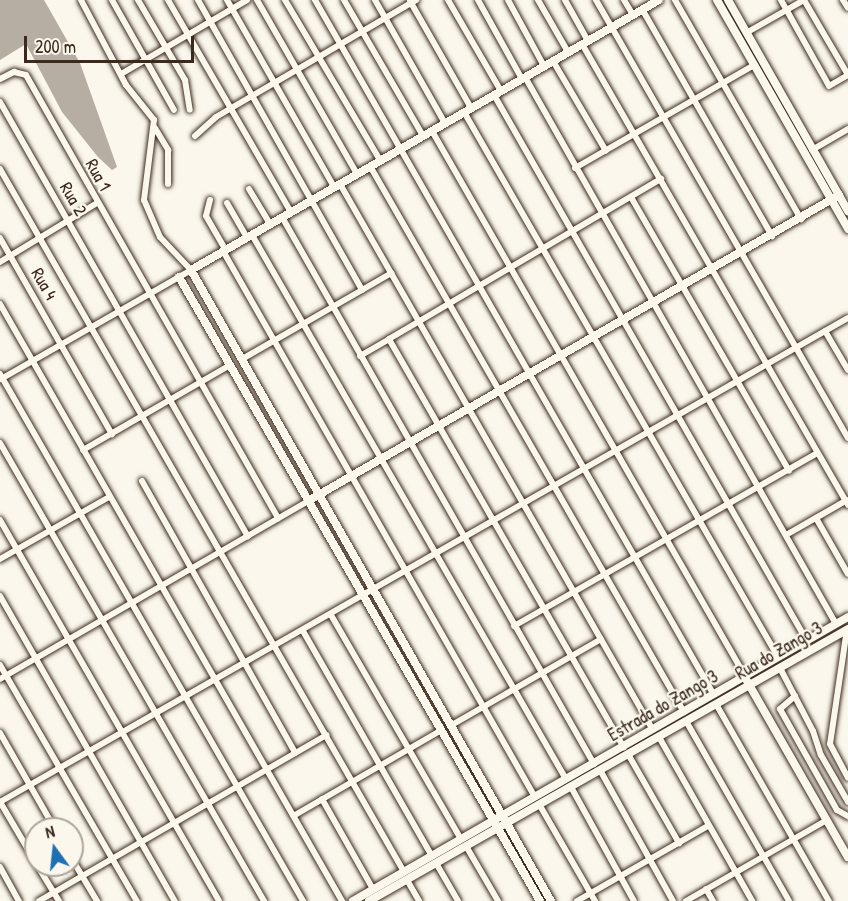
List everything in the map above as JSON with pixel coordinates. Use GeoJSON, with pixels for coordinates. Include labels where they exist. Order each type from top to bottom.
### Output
{"type":"FeatureCollection","features":[{"type":"Feature","properties":{"kind":"street"},"geometry":{"type":"LineString","coordinates":[[81,0],[121,74],[154,120],[155,128],[144,200],[160,237],[191,270],[551,901]]}},
{"type":"Feature","properties":{"kind":"street"},"geometry":{"type":"LineString","coordinates":[[112,0],[174,110]]}},
{"type":"Feature","properties":{"kind":"street"},"geometry":{"type":"LineString","coordinates":[[138,0],[185,80],[189,110]]}},
{"type":"Feature","properties":{"kind":"street"},"geometry":{"type":"LineString","coordinates":[[168,0],[291,212]]}},
{"type":"Feature","properties":{"kind":"street"},"geometry":{"type":"LineString","coordinates":[[198,0],[251,97],[313,199],[362,290]]}},
{"type":"Feature","properties":{"kind":"street"},"geometry":{"type":"LineString","coordinates":[[227,0],[274,84],[392,273],[653,730]]}},
{"type":"Feature","properties":{"kind":"street"},"geometry":{"type":"LineString","coordinates":[[121,74],[247,0]]}},
{"type":"Feature","properties":{"kind":"street"},"geometry":{"type":"LineString","coordinates":[[257,0],[357,174]]}},
{"type":"Feature","properties":{"kind":"street"},"geometry":{"type":"LineString","coordinates":[[285,0],[380,160]]}},
{"type":"Feature","properties":{"kind":"street"},"geometry":{"type":"LineString","coordinates":[[315,0],[527,375],[714,695]]}},
{"type":"Feature","properties":{"kind":"street"},"geometry":{"type":"LineString","coordinates":[[344,0],[423,136]]}},
{"type":"Feature","properties":{"kind":"street"},"geometry":{"type":"LineString","coordinates":[[375,0],[445,123]]}},
{"type":"Feature","properties":{"kind":"street"},"geometry":{"type":"LineString","coordinates":[[448,0],[572,231],[807,641]]}},
{"type":"Feature","properties":{"kind":"street"},"geometry":{"type":"LineString","coordinates":[[478,0],[836,624]]}},
{"type":"Feature","properties":{"kind":"street"},"geometry":{"type":"LineString","coordinates":[[508,0],[544,66]]}},
{"type":"Feature","properties":{"kind":"street"},"geometry":{"type":"LineString","coordinates":[[538,0],[568,52]]}},
{"type":"Feature","properties":{"kind":"street"},"geometry":{"type":"LineString","coordinates":[[565,0],[634,134],[765,365],[847,502],[786,535]]}},
{"type":"Feature","properties":{"kind":"street"},"geometry":{"type":"LineString","coordinates":[[596,0],[848,438]]}},
{"type":"Feature","properties":{"kind":"street"},"geometry":{"type":"LineString","coordinates":[[624,0],[633,15]]}},
{"type":"Feature","properties":{"kind":"street"},"geometry":{"type":"LineString","coordinates":[[303,901],[1,377],[62,345],[585,42],[613,29],[657,0]]}},
{"type":"Feature","properties":{"kind":"street"},"geometry":{"type":"LineString","coordinates":[[675,0],[801,219]]}},
{"type":"Feature","properties":{"kind":"street"},"geometry":{"type":"LineString","coordinates":[[717,0],[835,198],[848,211]]}},
{"type":"Feature","properties":{"kind":"street"},"geometry":{"type":"LineString","coordinates":[[728,0],[812,150],[848,229]]}},
{"type":"Feature","properties":{"kind":"street"},"geometry":{"type":"LineString","coordinates":[[746,33],[786,10],[804,0],[848,75],[829,86],[786,10],[781,0]]}},
{"type":"Feature","properties":{"kind":"street"},"geometry":{"type":"LineString","coordinates":[[843,0],[848,8]]}},
{"type":"Feature","properties":{"kind":"street"},"geometry":{"type":"LineString","coordinates":[[195,136],[231,109],[412,1],[543,248],[778,657]]}},
{"type":"Feature","properties":{"kind":"street"},"geometry":{"type":"LineString","coordinates":[[642,9],[772,236]]}},
{"type":"Feature","properties":{"kind":"street"},"geometry":{"type":"LineString","coordinates":[[553,61],[606,151]]}},
{"type":"Feature","properties":{"kind":"street"},"geometry":{"type":"LineString","coordinates":[[575,168],[754,65]]}},
{"type":"Feature","properties":{"kind":"street","name":"Rua 1"},"geometry":{"type":"LineString","coordinates":[[0,79],[20,72],[150,293],[278,518]]}},
{"type":"Feature","properties":{"kind":"street","name":"Rua 2"},"geometry":{"type":"LineString","coordinates":[[0,102],[248,536]]}},
{"type":"Feature","properties":{"kind":"street"},"geometry":{"type":"LineString","coordinates":[[155,128],[168,150],[168,184]]}},
{"type":"Feature","properties":{"kind":"street"},"geometry":{"type":"LineString","coordinates":[[812,150],[848,129]]}},
{"type":"Feature","properties":{"kind":"street"},"geometry":{"type":"LineString","coordinates":[[432,131],[848,857]]}},
{"type":"Feature","properties":{"kind":"street"},"geometry":{"type":"LineString","coordinates":[[370,166],[552,488],[684,712]]}},
{"type":"Feature","properties":{"kind":"street"},"geometry":{"type":"LineString","coordinates":[[0,169],[419,901]]}},
{"type":"Feature","properties":{"kind":"street"},"geometry":{"type":"LineString","coordinates":[[360,356],[418,320],[661,180]]}},
{"type":"Feature","properties":{"kind":"street"},"geometry":{"type":"LineString","coordinates":[[249,189],[270,224]]}},
{"type":"Feature","properties":{"kind":"street"},"geometry":{"type":"LineString","coordinates":[[631,197],[789,471]]}},
{"type":"Feature","properties":{"kind":"street"},"geometry":{"type":"LineString","coordinates":[[3,677],[835,198]]}},
{"type":"Feature","properties":{"kind":"street"},"geometry":{"type":"LineString","coordinates":[[210,200],[206,216],[224,251],[405,572],[595,901]]}},
{"type":"Feature","properties":{"kind":"street"},"geometry":{"type":"LineString","coordinates":[[0,261],[97,203]]}},
{"type":"Feature","properties":{"kind":"street"},"geometry":{"type":"LineString","coordinates":[[227,203],[250,236],[303,324],[568,783],[633,901]]}},
{"type":"Feature","properties":{"kind":"street"},"geometry":{"type":"LineString","coordinates":[[282,217],[673,901]]}},
{"type":"Feature","properties":{"kind":"street","name":"Rua 4"},"geometry":{"type":"LineString","coordinates":[[0,238],[112,434]]}},
{"type":"Feature","properties":{"kind":"street"},"geometry":{"type":"LineString","coordinates":[[242,360],[392,273]]}},
{"type":"Feature","properties":{"kind":"street"},"geometry":{"type":"LineString","coordinates":[[179,277],[540,901]]}},
{"type":"Feature","properties":{"kind":"street"},"geometry":{"type":"LineString","coordinates":[[0,304],[160,586],[295,815],[342,901]]}},
{"type":"Feature","properties":{"kind":"street"},"geometry":{"type":"LineString","coordinates":[[24,842],[0,802],[186,698],[848,318]]}},
{"type":"Feature","properties":{"kind":"street"},"geometry":{"type":"LineString","coordinates":[[825,331],[848,370]]}},
{"type":"Feature","properties":{"kind":"street"},"geometry":{"type":"LineString","coordinates":[[389,339],[546,608],[679,843]]}},
{"type":"Feature","properties":{"kind":"street"},"geometry":{"type":"LineString","coordinates":[[83,450],[230,365]]}},
{"type":"Feature","properties":{"kind":"street"},"geometry":{"type":"LineString","coordinates":[[0,443],[264,901]]}},
{"type":"Feature","properties":{"kind":"street"},"geometry":{"type":"LineString","coordinates":[[514,626],[818,453]]}},
{"type":"Feature","properties":{"kind":"street"},"geometry":{"type":"LineString","coordinates":[[142,481],[295,753]]}},
{"type":"Feature","properties":{"kind":"street"},"geometry":{"type":"LineString","coordinates":[[0,559],[81,515],[109,497]]}},
{"type":"Feature","properties":{"kind":"street"},"geometry":{"type":"LineString","coordinates":[[816,518],[848,574]]}},
{"type":"Feature","properties":{"kind":"street"},"geometry":{"type":"LineString","coordinates":[[0,520],[68,640],[124,732],[219,901]]}},
{"type":"Feature","properties":{"kind":"street"},"geometry":{"type":"LineString","coordinates":[[0,596],[175,901]]}},
{"type":"Feature","properties":{"kind":"street"},"geometry":{"type":"LineString","coordinates":[[331,615],[498,901]]}},
{"type":"Feature","properties":{"kind":"street","name":"Estrada do Zango 3"},"geometry":{"type":"LineString","coordinates":[[626,751],[653,730],[848,617]]}},
{"type":"Feature","properties":{"kind":"street"},"geometry":{"type":"LineString","coordinates":[[848,629],[830,744],[848,778]]}},
{"type":"Feature","properties":{"kind":"street","name":"Rua do Zango 3"},"geometry":{"type":"LineString","coordinates":[[568,783],[626,751],[659,737],[848,629]]}},
{"type":"Feature","properties":{"kind":"street"},"geometry":{"type":"LineString","coordinates":[[303,631],[458,901]]}},
{"type":"Feature","properties":{"kind":"street"},"geometry":{"type":"LineString","coordinates":[[450,726],[601,639]]}},
{"type":"Feature","properties":{"kind":"street"},"geometry":{"type":"LineString","coordinates":[[0,665],[3,677],[60,768],[137,901]]}},
{"type":"Feature","properties":{"kind":"street"},"geometry":{"type":"LineString","coordinates":[[780,668],[816,737],[821,755],[848,802]]}},
{"type":"Feature","properties":{"kind":"street"},"geometry":{"type":"LineString","coordinates":[[795,696],[780,709],[837,810],[848,815]]}},
{"type":"Feature","properties":{"kind":"street"},"geometry":{"type":"LineString","coordinates":[[716,704],[829,901]]}},
{"type":"Feature","properties":{"kind":"street"},"geometry":{"type":"LineString","coordinates":[[686,722],[789,901]]}},
{"type":"Feature","properties":{"kind":"street"},"geometry":{"type":"LineString","coordinates":[[295,815],[440,731]]}},
{"type":"Feature","properties":{"kind":"street"},"geometry":{"type":"LineString","coordinates":[[0,733],[48,817]]}},
{"type":"Feature","properties":{"kind":"street"},"geometry":{"type":"LineString","coordinates":[[84,875],[326,735]]}},
{"type":"Feature","properties":{"kind":"street"},"geometry":{"type":"LineString","coordinates":[[659,737],[752,901]]}},
{"type":"Feature","properties":{"kind":"street"},"geometry":{"type":"LineString","coordinates":[[369,901],[406,876],[568,783]]}},
{"type":"Feature","properties":{"kind":"street"},"geometry":{"type":"LineString","coordinates":[[322,799],[378,895]]}},
{"type":"Feature","properties":{"kind":"street"},"geometry":{"type":"LineString","coordinates":[[686,901],[827,820]]}},
{"type":"Feature","properties":{"kind":"street"},"geometry":{"type":"LineString","coordinates":[[577,901],[708,826]]}},
{"type":"Feature","properties":{"kind":"street"},"geometry":{"type":"LineString","coordinates":[[0,867],[19,901]]}},
{"type":"Feature","properties":{"kind":"street"},"geometry":{"type":"LineString","coordinates":[[45,877],[58,901]]}},
{"type":"Feature","properties":{"kind":"street"},"geometry":{"type":"LineString","coordinates":[[39,901],[80,877]]}},
{"type":"Feature","properties":{"kind":"street"},"geometry":{"type":"LineString","coordinates":[[83,877],[97,901]]}},
{"type":"Feature","properties":{"kind":"street"},"geometry":{"type":"LineString","coordinates":[[706,889],[712,901]]}},
{"type":"Feature","properties":{"kind":"street"},"geometry":{"type":"LineString","coordinates":[[353,901],[378,895]]}},
{"type":"Feature","properties":{"kind":"shaded area"},"geometry":{"type":"Polygon","coordinates":[[[0,0],[44,0],[80,63],[117,167],[112,170],[98,157],[62,112],[26,44],[0,60],[0,0]]]}}]}
